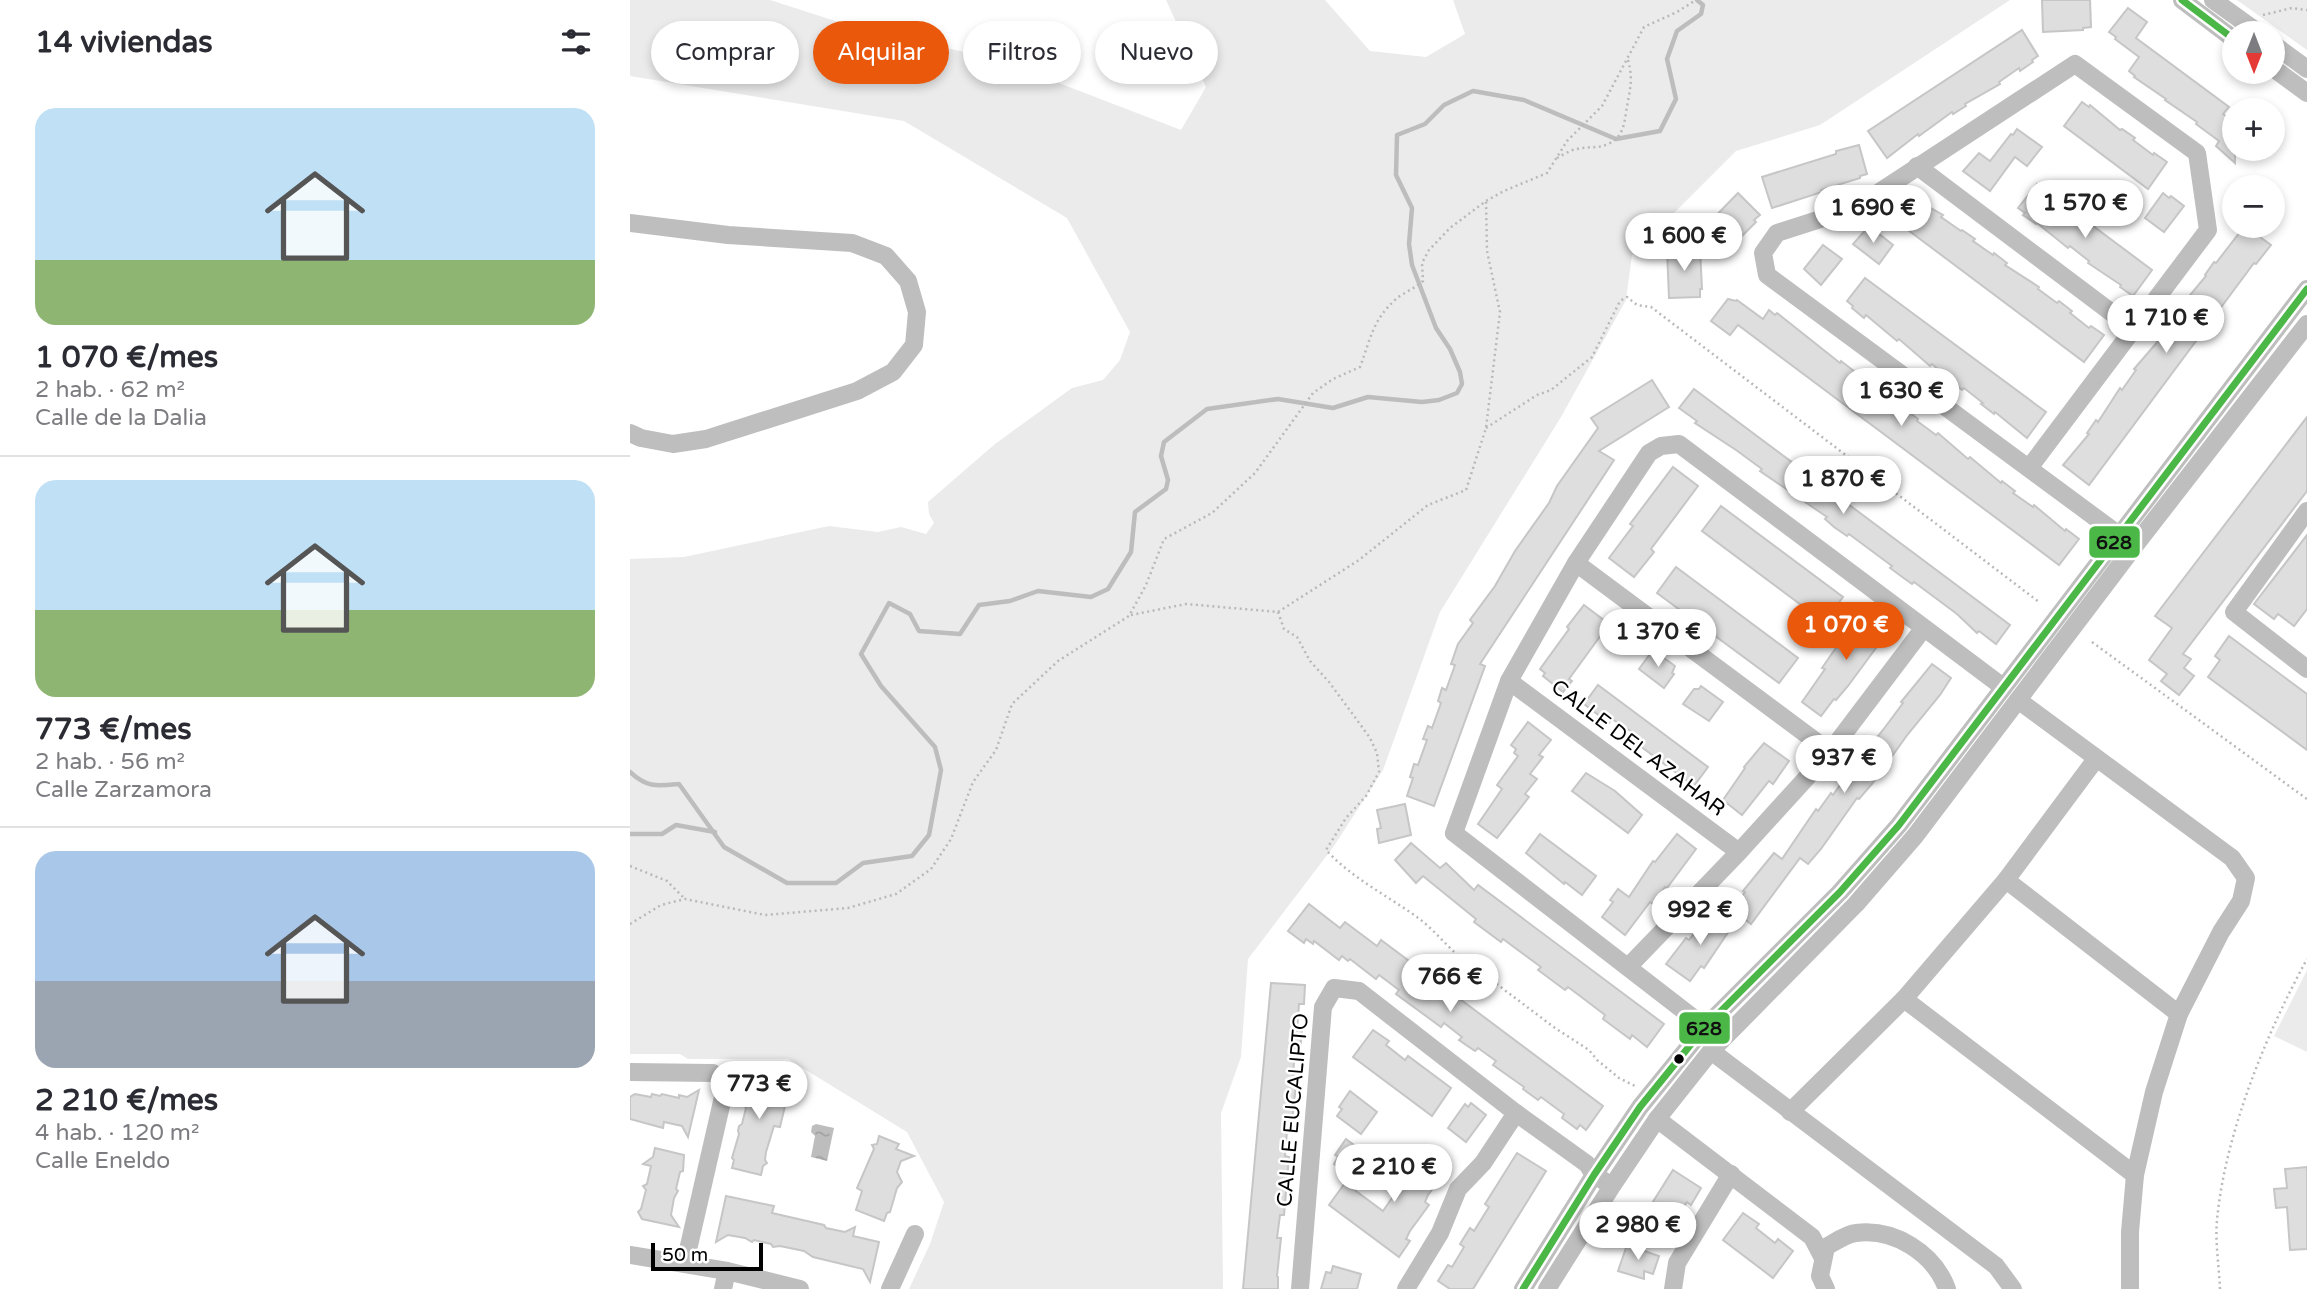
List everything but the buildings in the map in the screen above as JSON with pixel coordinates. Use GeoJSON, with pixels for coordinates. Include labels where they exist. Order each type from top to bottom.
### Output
{"type":"FeatureCollection","features":[{"type":"Feature","properties":{"kind":"street"},"geometry":{"type":"LineString","coordinates":[[2182,0],[2222,30]]}},
{"type":"Feature","properties":{"kind":"street"},"geometry":{"type":"LineString","coordinates":[[2213,0],[2242,21]]}},
{"type":"Feature","properties":{"kind":"street"},"geometry":{"type":"LineString","coordinates":[[2286,54],[2307,69]]}},
{"type":"Feature","properties":{"kind":"street"},"geometry":{"type":"LineString","coordinates":[[2029,468],[2208,230],[2197,153],[2075,64],[1855,208],[1777,233],[1763,253],[1768,275],[2133,548]]}},
{"type":"Feature","properties":{"kind":"street"},"geometry":{"type":"LineString","coordinates":[[2286,78],[2307,93]]}},
{"type":"Feature","properties":{"kind":"street"},"geometry":{"type":"LineString","coordinates":[[1917,166],[2132,328]]}},
{"type":"Feature","properties":{"kind":"street"},"geometry":{"type":"LineString","coordinates":[[630,223],[728,234],[852,243],[886,256],[908,281],[917,312],[914,345],[893,372],[857,391],[706,439],[673,444],[641,438],[630,433]]}},
{"type":"Feature","properties":{"kind":"street"},"geometry":{"type":"LineString","coordinates":[[1523,1289],[1594,1175],[1649,1096],[1705,1027],[1840,892],[1899,825],[2307,289]]}},
{"type":"Feature","properties":{"kind":"street"},"geometry":{"type":"LineString","coordinates":[[1547,1289],[1657,1119],[1711,1051],[1856,905],[1915,836],[2307,324]]}},
{"type":"Feature","properties":{"kind":"street"},"geometry":{"type":"LineString","coordinates":[[1705,1027],[1454,833],[1509,681],[1576,563],[1649,453],[1661,446],[1679,444],[2003,687]]}},
{"type":"Feature","properties":{"kind":"street"},"geometry":{"type":"LineString","coordinates":[[2307,511],[2234,612],[2307,669]]}},
{"type":"Feature","properties":{"kind":"street"},"geometry":{"type":"LineString","coordinates":[[1576,563],[1830,752]]}},
{"type":"Feature","properties":{"kind":"street"},"geometry":{"type":"LineString","coordinates":[[1628,967],[1739,852],[1830,752],[1923,629]]}},
{"type":"Feature","properties":{"kind":"street","name":"CALLE DEL AZAHAR"},"geometry":{"type":"LineString","coordinates":[[1509,681],[1739,852]]}},
{"type":"Feature","properties":{"kind":"street"},"geometry":{"type":"LineString","coordinates":[[2018,700],[2232,858],[2246,878],[2241,901],[2221,932],[2179,1014],[2154,1092],[2135,1175],[2130,1232],[2130,1289]]}},
{"type":"Feature","properties":{"kind":"street"},"geometry":{"type":"LineString","coordinates":[[1790,1112],[1904,999],[2006,880],[2096,759]]}},
{"type":"Feature","properties":{"kind":"street"},"geometry":{"type":"LineString","coordinates":[[2006,880],[2179,1014]]}},
{"type":"Feature","properties":{"kind":"street","name":"CALLE EUCALIPTO"},"geometry":{"type":"LineString","coordinates":[[1300,1289],[1323,1007],[1334,988],[1359,991],[1516,1113],[1587,1164],[1594,1175],[1612,1186]]}},
{"type":"Feature","properties":{"kind":"street"},"geometry":{"type":"LineString","coordinates":[[1904,999],[2135,1175]]}},
{"type":"Feature","properties":{"kind":"street"},"geometry":{"type":"LineString","coordinates":[[1711,1051],[1996,1266],[2013,1289]]}},
{"type":"Feature","properties":{"kind":"street"},"geometry":{"type":"LineString","coordinates":[[630,1072],[713,1073],[726,1084],[685,1263]]}},
{"type":"Feature","properties":{"kind":"street"},"geometry":{"type":"LineString","coordinates":[[1406,1289],[1440,1233],[1458,1189],[1483,1163],[1516,1113]]}},
{"type":"Feature","properties":{"kind":"street"},"geometry":{"type":"LineString","coordinates":[[1657,1119],[1812,1237],[1823,1258]]}},
{"type":"Feature","properties":{"kind":"street"},"geometry":{"type":"LineString","coordinates":[[1673,1289],[1677,1264],[1731,1174]]}},
{"type":"Feature","properties":{"kind":"street"},"geometry":{"type":"LineString","coordinates":[[1826,1289],[1820,1276],[1826,1247],[1854,1233],[1881,1233],[1910,1243],[1931,1263],[1947,1289]]}},
{"type":"Feature","properties":{"kind":"street"},"geometry":{"type":"LineString","coordinates":[[890,1289],[915,1234]]}},
{"type":"Feature","properties":{"kind":"street"},"geometry":{"type":"LineString","coordinates":[[1812,1237],[1839,1239]]}},
{"type":"Feature","properties":{"kind":"street"},"geometry":{"type":"LineString","coordinates":[[630,1255],[685,1263],[725,1280],[800,1289]]}},
{"type":"Feature","properties":{"kind":"path"},"geometry":{"type":"LineString","coordinates":[[1129,616],[1146,585],[1164,539],[1212,513],[1255,473],[1313,393],[1333,379],[1360,367],[1375,322],[1398,297],[1423,281],[1422,263],[1429,250],[1450,228],[1486,201],[1547,173],[1567,141],[1602,106],[1644,27],[1696,0]]}},
{"type":"Feature","properties":{"kind":"path"},"geometry":{"type":"LineString","coordinates":[[2253,9],[2264,16],[2292,8],[2307,10]]}},
{"type":"Feature","properties":{"kind":"path"},"geometry":{"type":"LineString","coordinates":[[1557,158],[1574,149],[1610,144],[1625,127],[1632,87],[1628,60]]}},
{"type":"Feature","properties":{"kind":"path"},"geometry":{"type":"LineString","coordinates":[[630,924],[662,905],[685,899],[765,915],[848,908],[896,894],[931,869],[951,839],[973,782],[996,750],[1012,704],[1058,661],[1129,616],[1186,604],[1279,612],[1359,560],[1428,505],[1466,490],[1486,428],[1500,312],[1487,251],[1486,201]]}},
{"type":"Feature","properties":{"kind":"path"},"geometry":{"type":"LineString","coordinates":[[1486,428],[1537,395],[1551,390],[1592,357],[1620,302],[1627,297],[1637,305],[1651,307],[2039,602]]}},
{"type":"Feature","properties":{"kind":"path"},"geometry":{"type":"LineString","coordinates":[[1279,612],[1284,629],[1297,637],[1310,661],[1364,729],[1377,753],[1379,772],[1366,796],[1346,818],[1326,850],[1362,881],[1419,918],[1467,964],[1589,1050],[1619,1078],[1649,1096]]}},
{"type":"Feature","properties":{"kind":"path"},"geometry":{"type":"LineString","coordinates":[[2092,642],[2307,799]]}},
{"type":"Feature","properties":{"kind":"path"},"geometry":{"type":"LineString","coordinates":[[630,866],[667,881],[685,899]]}},
{"type":"Feature","properties":{"kind":"path"},"geometry":{"type":"LineString","coordinates":[[2220,1289],[2217,1221],[2229,1151],[2250,1087],[2284,1000],[2307,958]]}},
{"type":"Feature","properties":{"kind":"shaded area"},"geometry":{"type":"Polygon","coordinates":[[[630,0],[770,0],[835,21],[813,21],[813,84],[949,84],[949,49],[963,52],[963,84],[1061,84],[1181,130],[1206,87],[1205,84],[1218,84],[1218,21],[1176,21],[1166,0],[1325,0],[1370,51],[1426,57],[1465,34],[1453,0],[2010,0],[1820,125],[1736,151],[1632,255],[1626,300],[1561,417],[1440,612],[1383,770],[1334,846],[1248,959],[1241,1057],[1221,1113],[1223,1289],[909,1289],[930,1244],[944,1202],[907,1132],[788,1059],[688,1059],[680,1054],[630,1054],[630,559],[684,557],[829,526],[878,532],[901,527],[926,534],[934,523],[929,514],[928,502],[995,444],[1072,388],[1103,380],[1120,360],[1130,332],[1067,218],[904,121],[679,84],[799,84],[799,21],[651,21],[651,79],[630,76],[630,0]]]}},
{"type":"Feature","properties":{"kind":"shaded area"},"geometry":{"type":"Polygon","coordinates":[[[2237,0],[2307,0],[2307,50],[2286,35],[2286,21],[2266,21],[2237,0]]]}},
{"type":"Feature","properties":{"kind":"shaded area"},"geometry":{"type":"Polygon","coordinates":[[[2307,970],[2307,1052],[2274,1036],[2307,970]]]}},
{"type":"Feature","properties":{"kind":"water"},"geometry":{"type":"Polygon","coordinates":[[[816,1124],[834,1128],[827,1161],[811,1157],[815,1136],[811,1132],[812,1126],[816,1124]]]}},
{"type":"Feature","properties":{"kind":"waterway"},"geometry":{"type":"LineString","coordinates":[[630,772],[653,785],[679,784],[724,847],[787,883],[836,883],[863,863],[912,856],[929,835],[941,770],[935,747],[881,686],[861,654],[889,603],[910,614],[919,631],[960,634],[979,605],[1010,601],[1038,591],[1091,597],[1108,589],[1131,552],[1135,512],[1166,489],[1168,480],[1161,456],[1164,442],[1207,409],[1278,399],[1333,408],[1368,397],[1422,402],[1439,400],[1457,393],[1462,384],[1460,372],[1450,349],[1436,328],[1412,265],[1409,244],[1412,208],[1396,175],[1397,135],[1425,124],[1444,105],[1473,91],[1524,100],[1616,139],[1660,131],[1676,99],[1667,59],[1677,31],[1701,14],[1703,5],[1697,0]]}},
{"type":"Feature","properties":{"kind":"waterway"},"geometry":{"type":"LineString","coordinates":[[630,834],[662,834],[676,825],[715,832]]}},
{"type":"Feature","properties":{"kind":"transit line","name":"628"},"geometry":{"type":"LineString","coordinates":[[2182,0],[2222,30]]}},
{"type":"Feature","properties":{"kind":"transit line","name":"628"},"geometry":{"type":"LineString","coordinates":[[1523,1289],[1640,1107],[1705,1027],[1840,892],[1899,825],[2307,289]]}}]}
